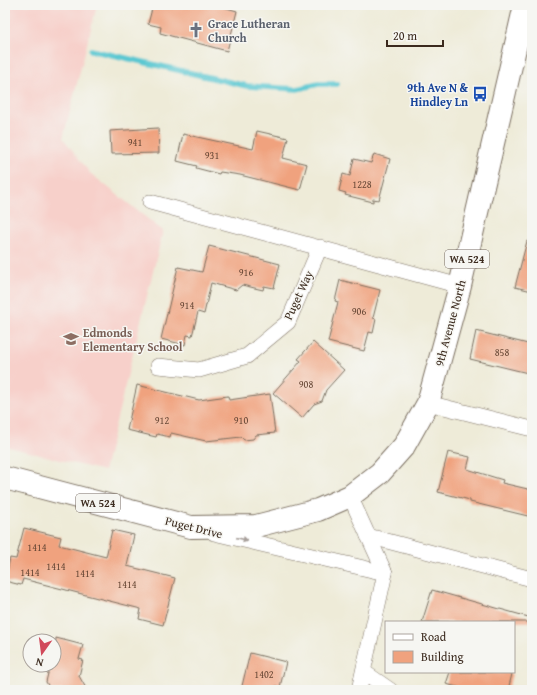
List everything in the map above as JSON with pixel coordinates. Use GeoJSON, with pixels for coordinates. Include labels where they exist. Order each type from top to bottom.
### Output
{"type":"FeatureCollection","features":[{"type":"Feature","properties":{"kind":"main road","name":"9th Avenue North"},"geometry":{"type":"LineString","coordinates":[[191,527],[256,526],[318,510],[350,496],[385,469],[404,446],[428,403],[526,33],[525,5]]}},
{"type":"Feature","properties":{"kind":"main road","name":"Puget Drive"},"geometry":{"type":"LineString","coordinates":[[5,478],[191,527]]}},
{"type":"Feature","properties":{"kind":"street"},"geometry":{"type":"LineString","coordinates":[[150,202],[460,286]]}},
{"type":"Feature","properties":{"kind":"street","name":"Puget Way"},"geometry":{"type":"LineString","coordinates":[[158,366],[199,370],[246,356],[288,322],[320,247]]}},
{"type":"Feature","properties":{"kind":"street"},"geometry":{"type":"LineString","coordinates":[[428,403],[532,429]]}},
{"type":"Feature","properties":{"kind":"street"},"geometry":{"type":"LineString","coordinates":[[350,496],[384,572],[359,690]]}},
{"type":"Feature","properties":{"kind":"street","name":"Puget Drive"},"geometry":{"type":"LineString","coordinates":[[191,527],[384,572]]}},
{"type":"Feature","properties":{"kind":"street"},"geometry":{"type":"LineString","coordinates":[[368,536],[532,579]]}},
{"type":"Feature","properties":{"kind":"street"},"geometry":{"type":"LineString","coordinates":[[364,672],[390,690]]}},
{"type":"Feature","properties":{"kind":"shaded area","name":"Edmonds Elementary School"},"geometry":{"type":"Polygon","coordinates":[[[5,5],[97,5],[63,138],[90,173],[163,231],[104,471],[5,446],[5,5]]]}},
{"type":"Feature","properties":{"kind":"building","name":"Grace Lutheran Church"},"geometry":{"type":"Polygon","coordinates":[[[153,5],[216,5],[237,11],[227,51],[160,33],[161,27],[148,24],[153,5]]]}},
{"type":"Feature","properties":{"kind":"building"},"geometry":{"type":"Polygon","coordinates":[[[158,128],[159,153],[111,154],[110,131],[158,128]]]}},
{"type":"Feature","properties":{"kind":"building"},"geometry":{"type":"Polygon","coordinates":[[[257,131],[288,138],[283,158],[307,164],[300,190],[240,175],[220,172],[219,174],[177,161],[183,134],[253,149],[257,131]]]}},
{"type":"Feature","properties":{"kind":"building"},"geometry":{"type":"Polygon","coordinates":[[[374,154],[390,159],[379,200],[373,199],[373,202],[345,195],[346,193],[339,191],[343,174],[350,176],[354,159],[371,163],[374,154]]]}},
{"type":"Feature","properties":{"kind":"building"},"geometry":{"type":"Polygon","coordinates":[[[527,241],[532,241],[532,291],[515,287],[527,241]]]}},
{"type":"Feature","properties":{"kind":"building"},"geometry":{"type":"Polygon","coordinates":[[[209,246],[280,264],[274,288],[264,286],[263,290],[242,285],[236,290],[211,283],[204,314],[198,312],[192,336],[187,335],[185,345],[161,339],[178,267],[202,272],[209,246]]]}},
{"type":"Feature","properties":{"kind":"building"},"geometry":{"type":"Polygon","coordinates":[[[340,280],[380,290],[373,318],[376,319],[373,333],[369,332],[364,351],[328,342],[338,302],[335,301],[340,280]]]}},
{"type":"Feature","properties":{"kind":"building"},"geometry":{"type":"Polygon","coordinates":[[[476,331],[532,345],[532,374],[470,359],[476,331]]]}},
{"type":"Feature","properties":{"kind":"building"},"geometry":{"type":"Polygon","coordinates":[[[313,342],[344,370],[326,390],[322,401],[314,404],[302,418],[273,393],[301,361],[298,359],[313,342]]]}},
{"type":"Feature","properties":{"kind":"building"},"geometry":{"type":"Polygon","coordinates":[[[137,385],[199,400],[228,396],[229,400],[270,394],[275,433],[256,435],[253,439],[244,440],[241,437],[206,441],[171,433],[170,437],[157,434],[156,437],[127,430],[137,385]]]}},
{"type":"Feature","properties":{"kind":"building"},"geometry":{"type":"Polygon","coordinates":[[[448,452],[470,457],[467,469],[503,480],[502,483],[532,490],[532,517],[470,502],[470,500],[438,492],[448,452]]]}},
{"type":"Feature","properties":{"kind":"building"},"geometry":{"type":"Polygon","coordinates":[[[24,528],[61,537],[59,545],[106,557],[112,530],[134,535],[127,566],[175,578],[163,625],[139,619],[141,609],[23,579],[21,585],[5,581],[10,558],[16,559],[24,528]]]}},
{"type":"Feature","properties":{"kind":"building"},"geometry":{"type":"Polygon","coordinates":[[[432,590],[532,618],[532,622],[422,621],[432,590]]]}},
{"type":"Feature","properties":{"kind":"building"},"geometry":{"type":"Polygon","coordinates":[[[62,640],[83,645],[79,659],[83,660],[79,676],[87,690],[51,690],[46,682],[48,673],[62,673],[62,640]]]}},
{"type":"Feature","properties":{"kind":"building"},"geometry":{"type":"Polygon","coordinates":[[[250,653],[286,662],[280,687],[276,686],[275,689],[272,690],[241,690],[250,653]]]}},
{"type":"Feature","properties":{"kind":"building"},"geometry":{"type":"Polygon","coordinates":[[[450,673],[512,674],[508,690],[469,690],[446,684],[450,673]]]}},
{"type":"Feature","properties":{"kind":"waterway"},"geometry":{"type":"LineString","coordinates":[[91,50],[247,86],[297,89],[318,84],[337,84]]}},
{"type":"Feature","properties":{"kind":"place","name":"Grace Lutheran Church"},"geometry":{"type":"Point","coordinates":[196,30]}},
{"type":"Feature","properties":{"kind":"place","name":"9th Ave N & Hindley Ln"},"geometry":{"type":"Point","coordinates":[480,94]}},
{"type":"Feature","properties":{"kind":"place","name":"Edmonds Elementary School"},"geometry":{"type":"Point","coordinates":[71,339]}}]}
